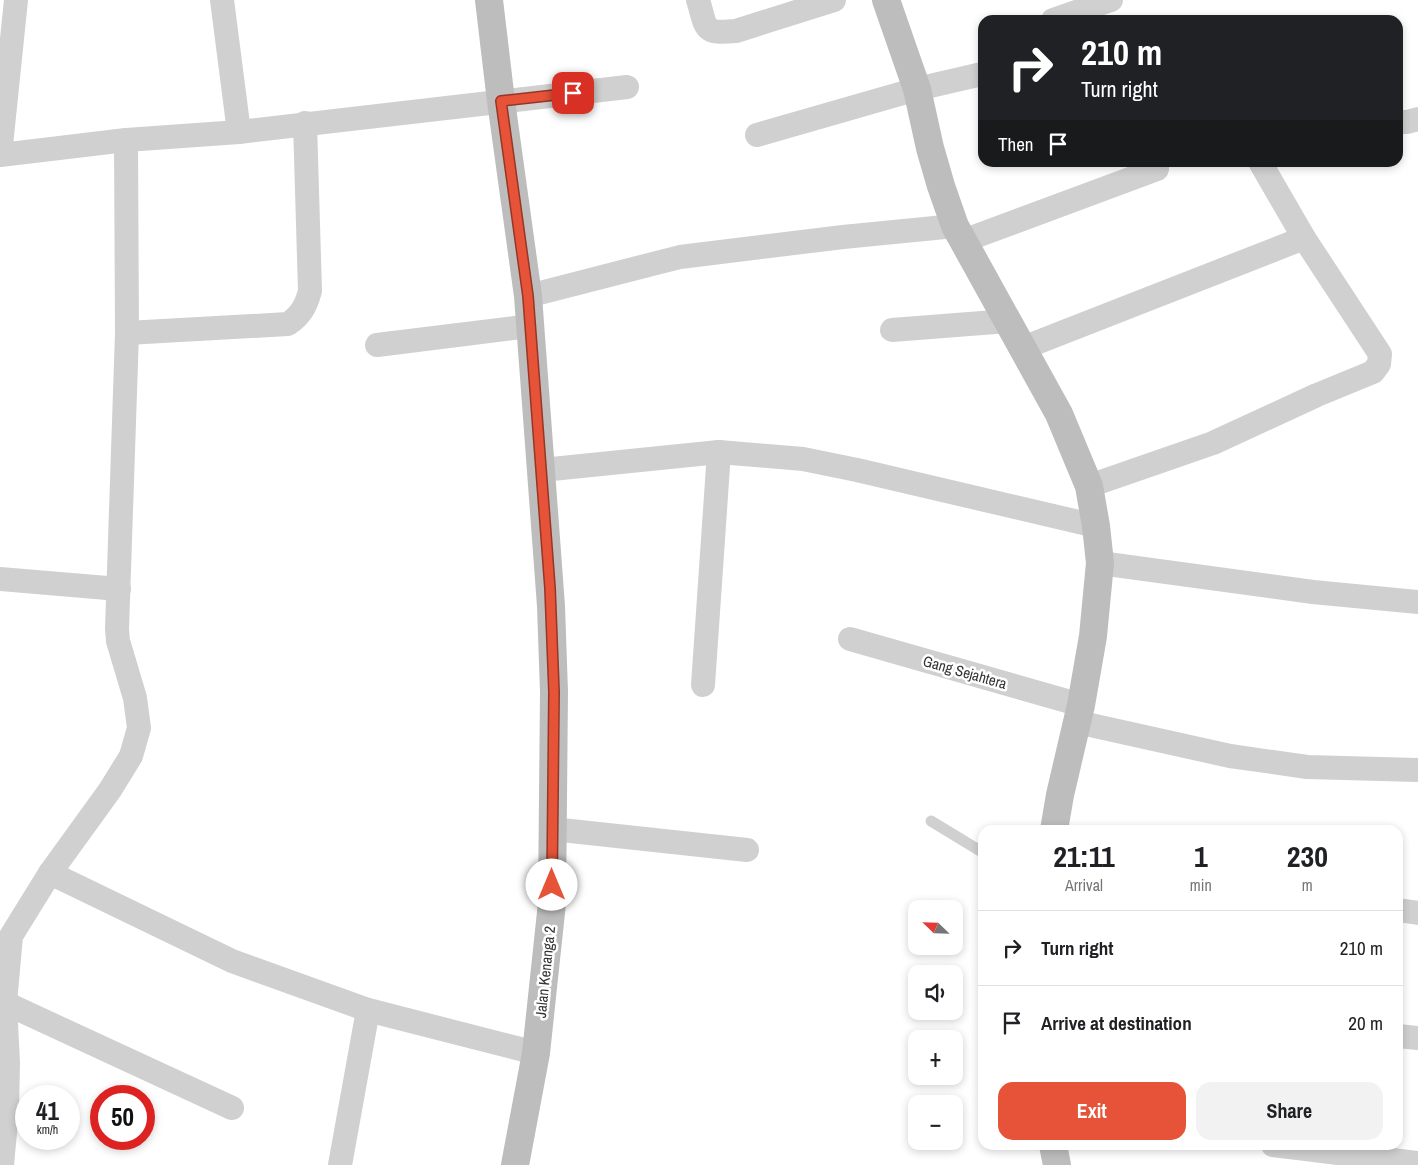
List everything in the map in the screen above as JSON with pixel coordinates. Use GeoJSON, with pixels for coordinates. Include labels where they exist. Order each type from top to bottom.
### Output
{"type":"FeatureCollection","features":[{"type":"Feature","properties":{"kind":"main road","name":"Jalan Kenanga 2"},"geometry":{"type":"LineString","coordinates":[[490,0],[501,101],[528,296],[551,606],[553,682],[552,904],[536,1053],[515,1165]]}},
{"type":"Feature","properties":{"kind":"main road"},"geometry":{"type":"LineString","coordinates":[[886,0],[917,89],[940,186],[959,233],[1059,414],[1089,486],[1100,563],[1093,636],[1079,714],[1055,825]]}},
{"type":"Feature","properties":{"kind":"main road"},"geometry":{"type":"LineString","coordinates":[[1054,1150],[1057,1165]]}},
{"type":"Feature","properties":{"kind":"street"},"geometry":{"type":"LineString","coordinates":[[16,0],[0,155],[126,140],[239,132],[627,87]]}},
{"type":"Feature","properties":{"kind":"street"},"geometry":{"type":"LineString","coordinates":[[222,0],[239,132]]}},
{"type":"Feature","properties":{"kind":"street"},"geometry":{"type":"LineString","coordinates":[[698,0],[710,31],[723,32],[736,31],[834,0]]}},
{"type":"Feature","properties":{"kind":"street"},"geometry":{"type":"LineString","coordinates":[[1066,15],[1101,2]]}},
{"type":"Feature","properties":{"kind":"street"},"geometry":{"type":"LineString","coordinates":[[757,135],[917,89],[978,75]]}},
{"type":"Feature","properties":{"kind":"street"},"geometry":{"type":"LineString","coordinates":[[1403,122],[1418,119]]}},
{"type":"Feature","properties":{"kind":"street"},"geometry":{"type":"LineString","coordinates":[[127,333],[288,324],[298,317],[306,306],[310,291],[305,123]]}},
{"type":"Feature","properties":{"kind":"street"},"geometry":{"type":"LineString","coordinates":[[2,1165],[8,1111],[5,1003],[6,937],[110,790],[131,756],[139,728],[135,698],[118,641],[127,333],[126,140]]}},
{"type":"Feature","properties":{"kind":"street"},"geometry":{"type":"LineString","coordinates":[[1089,486],[1213,443],[1317,395],[1373,372],[1379,364],[1380,354],[1304,238],[1263,167]]}},
{"type":"Feature","properties":{"kind":"street"},"geometry":{"type":"LineString","coordinates":[[528,296],[680,258],[843,237],[959,233],[1157,169]]}},
{"type":"Feature","properties":{"kind":"street"},"geometry":{"type":"LineString","coordinates":[[1023,348],[1304,238]]}},
{"type":"Feature","properties":{"kind":"street"},"geometry":{"type":"LineString","coordinates":[[892,330],[1008,321]]}},
{"type":"Feature","properties":{"kind":"street"},"geometry":{"type":"LineString","coordinates":[[377,345],[530,326]]}},
{"type":"Feature","properties":{"kind":"street"},"geometry":{"type":"LineString","coordinates":[[542,470],[719,452],[812,460],[1096,526]]}},
{"type":"Feature","properties":{"kind":"street"},"geometry":{"type":"LineString","coordinates":[[703,686],[719,452]]}},
{"type":"Feature","properties":{"kind":"street"},"geometry":{"type":"LineString","coordinates":[[1100,563],[1313,592],[1418,602]]}},
{"type":"Feature","properties":{"kind":"street"},"geometry":{"type":"LineString","coordinates":[[0,579],[119,589]]}},
{"type":"Feature","properties":{"kind":"street","name":"Gang Sejahtera"},"geometry":{"type":"LineString","coordinates":[[850,639],[1079,714],[1230,756],[1307,767],[1418,770]]}},
{"type":"Feature","properties":{"kind":"street"},"geometry":{"type":"LineString","coordinates":[[552,829],[747,850]]}},
{"type":"Feature","properties":{"kind":"street"},"geometry":{"type":"LineString","coordinates":[[50,873],[232,960],[368,1010],[536,1053]]}},
{"type":"Feature","properties":{"kind":"street"},"geometry":{"type":"LineString","coordinates":[[1403,911],[1418,913]]}},
{"type":"Feature","properties":{"kind":"street"},"geometry":{"type":"LineString","coordinates":[[5,1003],[232,1108]]}},
{"type":"Feature","properties":{"kind":"street"},"geometry":{"type":"LineString","coordinates":[[340,1165],[368,1010]]}},
{"type":"Feature","properties":{"kind":"street"},"geometry":{"type":"LineString","coordinates":[[1403,1036],[1418,1038]]}},
{"type":"Feature","properties":{"kind":"street"},"geometry":{"type":"LineString","coordinates":[[1342,1150],[1418,1163]]}},
{"type":"Feature","properties":{"kind":"lane"},"geometry":{"type":"LineString","coordinates":[[931,821],[978,850]]}},
{"type":"Feature","properties":{"kind":"route"},"geometry":{"type":"LineString","coordinates":[[552,885],[554,692],[550,588],[528,296],[501,101],[573,93]]}}]}
